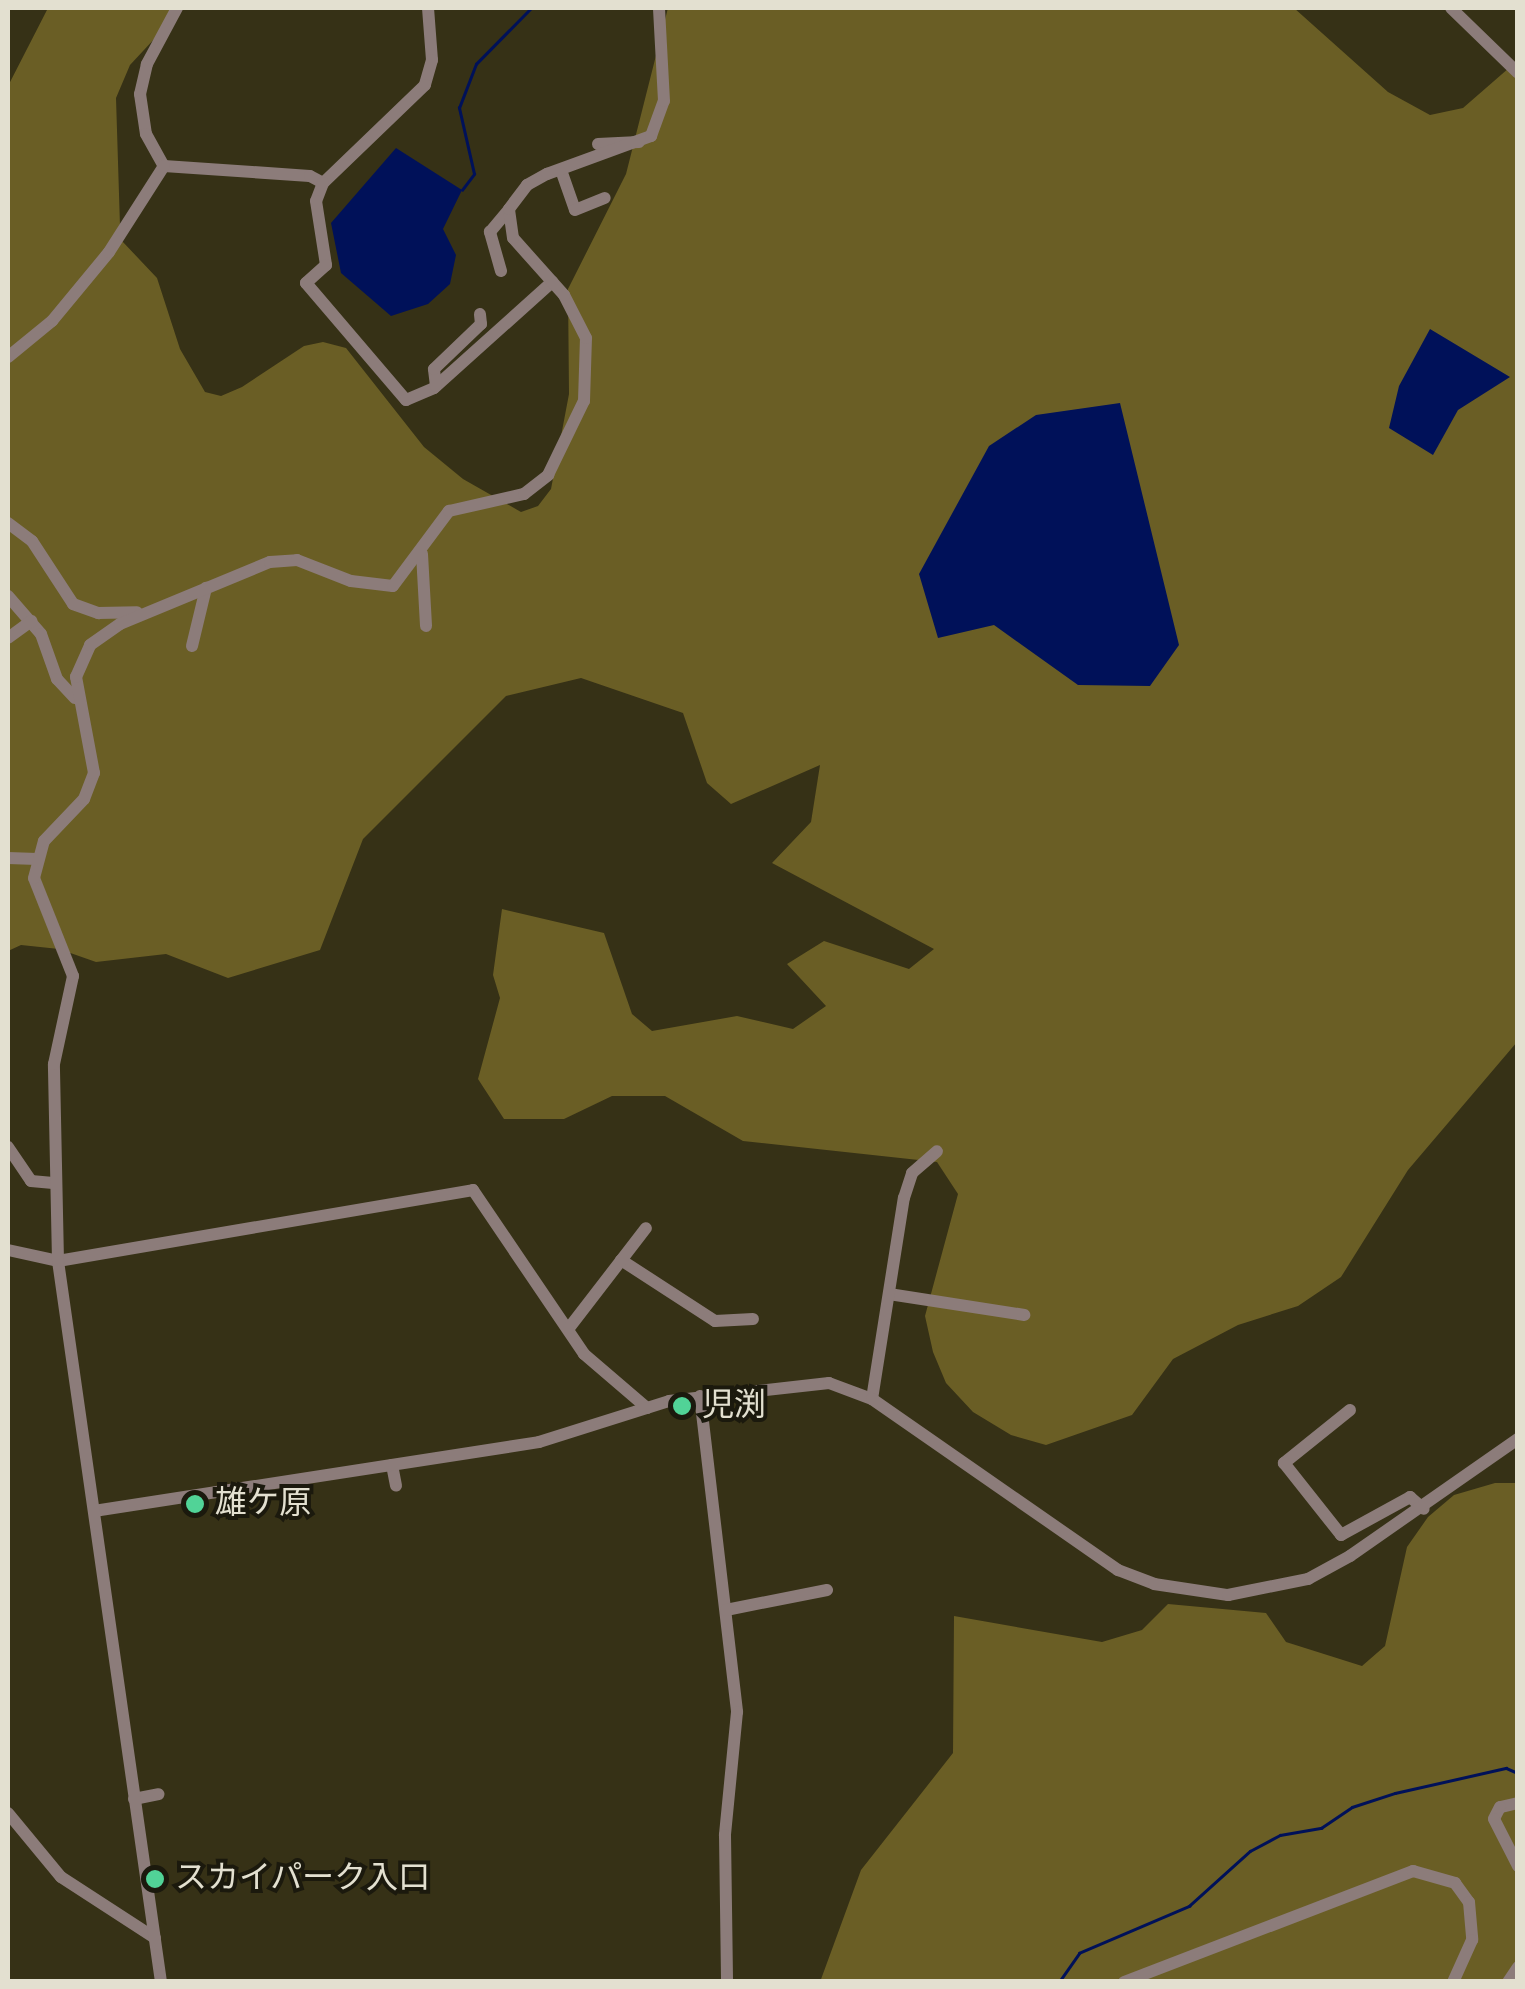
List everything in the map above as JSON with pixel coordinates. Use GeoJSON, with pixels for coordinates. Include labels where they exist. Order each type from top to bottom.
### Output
{"type":"FeatureCollection","features":[{"type":"Feature","properties":{"kind":"street"},"geometry":{"type":"LineString","coordinates":[[164,166],[146,134],[140,94],[147,64],[177,8]]}},
{"type":"Feature","properties":{"kind":"street"},"geometry":{"type":"LineString","coordinates":[[428,8],[432,60],[425,85],[322,184],[316,201],[326,265],[306,283],[406,400],[436,386],[552,282]]}},
{"type":"Feature","properties":{"kind":"street"},"geometry":{"type":"LineString","coordinates":[[501,271],[490,232],[527,185],[642,143],[661,120],[664,101],[659,8]]}},
{"type":"Feature","properties":{"kind":"street"},"geometry":{"type":"LineString","coordinates":[[1459,10],[1518,74]]}},
{"type":"Feature","properties":{"kind":"street"},"geometry":{"type":"LineString","coordinates":[[598,144],[642,143]]}},
{"type":"Feature","properties":{"kind":"street"},"geometry":{"type":"LineString","coordinates":[[164,166],[310,176],[322,184]]}},
{"type":"Feature","properties":{"kind":"street"},"geometry":{"type":"LineString","coordinates":[[8,358],[52,322],[110,252],[164,166]]}},
{"type":"Feature","properties":{"kind":"street"},"geometry":{"type":"LineString","coordinates":[[561,170],[575,210],[605,198]]}},
{"type":"Feature","properties":{"kind":"street"},"geometry":{"type":"LineString","coordinates":[[162,1982],[58,1261],[54,1064],[74,976],[36,892],[37,858],[44,841],[84,799],[94,773],[75,698],[76,677],[90,646],[146,612],[270,562],[297,560],[352,581],[393,586],[449,511],[538,487],[574,426],[588,357],[577,316],[513,238],[509,209]]}},
{"type":"Feature","properties":{"kind":"street"},"geometry":{"type":"LineString","coordinates":[[436,386],[434,369],[481,324],[480,314]]}},
{"type":"Feature","properties":{"kind":"street"},"geometry":{"type":"LineString","coordinates":[[8,524],[32,541],[73,604],[98,613],[146,612]]}},
{"type":"Feature","properties":{"kind":"street"},"geometry":{"type":"LineString","coordinates":[[422,552],[426,626]]}},
{"type":"Feature","properties":{"kind":"street"},"geometry":{"type":"LineString","coordinates":[[192,646],[206,588]]}},
{"type":"Feature","properties":{"kind":"street"},"geometry":{"type":"LineString","coordinates":[[8,596],[32,621],[57,678],[75,698]]}},
{"type":"Feature","properties":{"kind":"street"},"geometry":{"type":"LineString","coordinates":[[8,638],[32,621]]}},
{"type":"Feature","properties":{"kind":"street"},"geometry":{"type":"LineString","coordinates":[[8,858],[37,858]]}},
{"type":"Feature","properties":{"kind":"street"},"geometry":{"type":"LineString","coordinates":[[8,1147],[31,1180],[56,1183]]}},
{"type":"Feature","properties":{"kind":"street"},"geometry":{"type":"LineString","coordinates":[[872,1398],[912,1173],[937,1151]]}},
{"type":"Feature","properties":{"kind":"street"},"geometry":{"type":"LineString","coordinates":[[8,1250],[58,1261],[472,1190],[584,1354],[648,1408]]}},
{"type":"Feature","properties":{"kind":"street"},"geometry":{"type":"LineString","coordinates":[[568,1328],[646,1228]]}},
{"type":"Feature","properties":{"kind":"street"},"geometry":{"type":"LineString","coordinates":[[622,1260],[715,1321],[752,1319]]}},
{"type":"Feature","properties":{"kind":"street"},"geometry":{"type":"LineString","coordinates":[[888,1294],[1024,1314]]}},
{"type":"Feature","properties":{"kind":"street"},"geometry":{"type":"LineString","coordinates":[[94,1512],[570,1436],[648,1408],[700,1396],[799,1382],[828,1383],[872,1398],[1088,1552],[1154,1584],[1191,1593],[1267,1591],[1308,1579],[1424,1509],[1518,1439]]}},
{"type":"Feature","properties":{"kind":"street"},"geometry":{"type":"LineString","coordinates":[[700,1396],[737,1712],[724,1854],[728,1982]]}},
{"type":"Feature","properties":{"kind":"street"},"geometry":{"type":"LineString","coordinates":[[1350,1410],[1284,1463],[1341,1535],[1410,1497],[1424,1509]]}},
{"type":"Feature","properties":{"kind":"street"},"geometry":{"type":"LineString","coordinates":[[392,1465],[396,1486]]}},
{"type":"Feature","properties":{"kind":"street"},"geometry":{"type":"LineString","coordinates":[[726,1610],[828,1590]]}},
{"type":"Feature","properties":{"kind":"street"},"geometry":{"type":"LineString","coordinates":[[134,1799],[160,1794]]}},
{"type":"Feature","properties":{"kind":"street"},"geometry":{"type":"LineString","coordinates":[[1518,1804],[1500,1807],[1494,1820],[1518,1866]]}},
{"type":"Feature","properties":{"kind":"street"},"geometry":{"type":"LineString","coordinates":[[8,1814],[61,1878],[154,1938]]}},
{"type":"Feature","properties":{"kind":"street"},"geometry":{"type":"LineString","coordinates":[[1124,1982],[1413,1871],[1455,1882],[1472,1911],[1472,1940],[1452,1982]]}},
{"type":"Feature","properties":{"kind":"street"},"geometry":{"type":"LineString","coordinates":[[1508,1982],[1518,1967]]}},
{"type":"Feature","properties":{"kind":"shaded area"},"geometry":{"type":"Polygon","coordinates":[[[48,8],[183,8],[130,65],[116,98],[120,226],[122,241],[157,278],[180,349],[205,392],[221,396],[242,387],[304,346],[323,342],[346,348],[424,447],[463,479],[521,512],[538,506],[551,489],[569,394],[568,289],[626,174],[668,8],[1294,8],[1388,92],[1430,115],[1463,108],[1517,61],[1517,1042],[1408,1170],[1341,1277],[1298,1306],[1238,1325],[1173,1359],[1132,1415],[1046,1445],[1011,1435],[973,1412],[946,1383],[933,1352],[925,1316],[958,1194],[937,1162],[743,1141],[665,1096],[612,1096],[564,1119],[504,1119],[478,1079],[500,998],[493,975],[502,909],[604,933],[632,1014],[652,1031],[737,1016],[793,1029],[826,1006],[787,964],[824,941],[909,969],[934,949],[772,863],[811,822],[820,765],[731,804],[707,783],[683,713],[581,678],[506,696],[363,839],[320,950],[228,978],[166,954],[96,962],[59,949],[21,945],[8,951],[8,86],[48,8]]]}},
{"type":"Feature","properties":{"kind":"shaded area"},"geometry":{"type":"Polygon","coordinates":[[[396,148],[462,190],[443,229],[456,255],[450,284],[428,304],[391,316],[341,273],[331,223],[396,148]]]}},
{"type":"Feature","properties":{"kind":"shaded area"},"geometry":{"type":"Polygon","coordinates":[[[1430,329],[1510,377],[1458,410],[1433,455],[1389,428],[1399,386],[1430,329]]]}},
{"type":"Feature","properties":{"kind":"shaded area"},"geometry":{"type":"Polygon","coordinates":[[[1120,403],[1179,645],[1150,686],[1078,685],[994,625],[938,638],[919,574],[989,446],[1036,415],[1120,403]]]}},
{"type":"Feature","properties":{"kind":"shaded area"},"geometry":{"type":"Polygon","coordinates":[[[1495,1483],[1517,1483],[1517,1981],[820,1982],[861,1870],[953,1753],[954,1616],[1102,1642],[1142,1630],[1168,1604],[1266,1613],[1286,1642],[1362,1666],[1385,1646],[1407,1547],[1428,1517],[1454,1495],[1495,1483]]]}},
{"type":"Feature","properties":{"kind":"waterway"},"geometry":{"type":"LineString","coordinates":[[462,190],[474,174],[459,108],[476,64],[531,8]]}},
{"type":"Feature","properties":{"kind":"waterway"},"geometry":{"type":"LineString","coordinates":[[1059,1982],[1079,1953],[1189,1906],[1250,1851],[1280,1835],[1321,1828],[1352,1807],[1395,1793],[1506,1768],[1518,1773]]}},
{"type":"Feature","properties":{"kind":"place","name":"児渕"},"geometry":{"type":"Point","coordinates":[682,1406]}},
{"type":"Feature","properties":{"kind":"place","name":"雄ケ原"},"geometry":{"type":"Point","coordinates":[195,1504]}},
{"type":"Feature","properties":{"kind":"place","name":"スカイパーク入口"},"geometry":{"type":"Point","coordinates":[155,1879]}}]}
